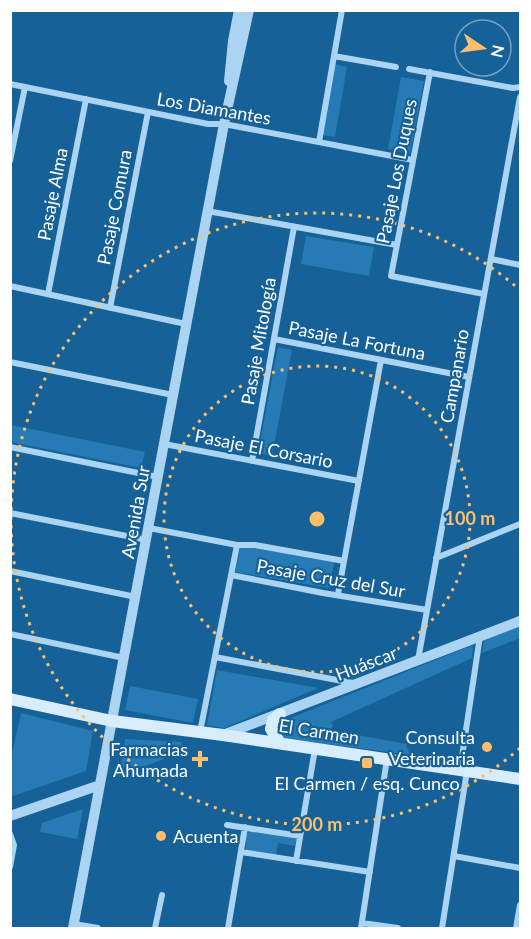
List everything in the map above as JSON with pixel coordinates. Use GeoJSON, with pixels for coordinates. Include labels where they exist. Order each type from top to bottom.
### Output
{"type":"FeatureCollection","features":[{"type":"Feature","properties":{"kind":"main road","name":"El Carmen"},"geometry":{"type":"LineString","coordinates":[[10,699],[112,721],[280,743],[520,779]]}},
{"type":"Feature","properties":{"kind":"main road"},"geometry":{"type":"LineString","coordinates":[[280,714],[273,720],[271,729],[280,743]]}},
{"type":"Feature","properties":{"kind":"street","name":"Avenida Sur"},"geometry":{"type":"LineString","coordinates":[[229,100],[231,58],[239,10]]}},
{"type":"Feature","properties":{"kind":"street","name":"Avenida Sur"},"geometry":{"type":"LineString","coordinates":[[73,926],[207,211],[249,10]]}},
{"type":"Feature","properties":{"kind":"street"},"geometry":{"type":"LineString","coordinates":[[319,142],[342,10]]}},
{"type":"Feature","properties":{"kind":"street"},"geometry":{"type":"LineString","coordinates":[[334,56],[396,66]]}},
{"type":"Feature","properties":{"kind":"street"},"geometry":{"type":"LineString","coordinates":[[409,69],[513,88],[520,87]]}},
{"type":"Feature","properties":{"kind":"street","name":"Pasaje Los Duques"},"geometry":{"type":"LineString","coordinates":[[430,72],[391,276],[484,294]]}},
{"type":"Feature","properties":{"kind":"street","name":"Los Diamantes"},"geometry":{"type":"LineString","coordinates":[[10,84],[208,124],[224,124],[413,160]]}},
{"type":"Feature","properties":{"kind":"street"},"geometry":{"type":"LineString","coordinates":[[10,161],[25,87]]}},
{"type":"Feature","properties":{"kind":"street","name":"Campanario"},"geometry":{"type":"LineString","coordinates":[[418,660],[520,97]]}},
{"type":"Feature","properties":{"kind":"street","name":"Pasaje Alma"},"geometry":{"type":"LineString","coordinates":[[48,294],[86,99]]}},
{"type":"Feature","properties":{"kind":"street","name":"Pasaje Comura"},"geometry":{"type":"LineString","coordinates":[[110,308],[148,112]]}},
{"type":"Feature","properties":{"kind":"street"},"geometry":{"type":"LineString","coordinates":[[207,211],[397,245]]}},
{"type":"Feature","properties":{"kind":"street","name":"Pasaje Mitología"},"geometry":{"type":"LineString","coordinates":[[252,461],[294,227]]}},
{"type":"Feature","properties":{"kind":"street"},"geometry":{"type":"LineString","coordinates":[[490,259],[520,265]]}},
{"type":"Feature","properties":{"kind":"street"},"geometry":{"type":"LineString","coordinates":[[10,286],[186,324]]}},
{"type":"Feature","properties":{"kind":"street","name":"Pasaje La Fortuna"},"geometry":{"type":"LineString","coordinates":[[274,339],[469,377]]}},
{"type":"Feature","properties":{"kind":"street"},"geometry":{"type":"LineString","coordinates":[[338,594],[381,360]]}},
{"type":"Feature","properties":{"kind":"street"},"geometry":{"type":"LineString","coordinates":[[10,362],[173,394]]}},
{"type":"Feature","properties":{"kind":"street","name":"Pasaje El Corsario"},"geometry":{"type":"LineString","coordinates":[[164,444],[358,481]]}},
{"type":"Feature","properties":{"kind":"street"},"geometry":{"type":"LineString","coordinates":[[10,447],[158,477]]}},
{"type":"Feature","properties":{"kind":"street"},"geometry":{"type":"LineString","coordinates":[[10,513],[147,540]]}},
{"type":"Feature","properties":{"kind":"street"},"geometry":{"type":"LineString","coordinates":[[436,558],[520,524]]}},
{"type":"Feature","properties":{"kind":"street","name":"Pasaje Cruz del Sur"},"geometry":{"type":"LineString","coordinates":[[149,528],[237,545],[255,545],[344,561]]}},
{"type":"Feature","properties":{"kind":"street"},"geometry":{"type":"LineString","coordinates":[[200,732],[237,545]]}},
{"type":"Feature","properties":{"kind":"street"},"geometry":{"type":"LineString","coordinates":[[10,571],[136,597]]}},
{"type":"Feature","properties":{"kind":"street","name":"Pasaje Cruz del Sur"},"geometry":{"type":"LineString","coordinates":[[231,575],[427,610]]}},
{"type":"Feature","properties":{"kind":"street","name":"Huáscar"},"geometry":{"type":"LineString","coordinates":[[223,735],[520,621]]}},
{"type":"Feature","properties":{"kind":"street"},"geometry":{"type":"LineString","coordinates":[[10,634],[124,658]]}},
{"type":"Feature","properties":{"kind":"street"},"geometry":{"type":"LineString","coordinates":[[442,928],[454,856],[480,636]]}},
{"type":"Feature","properties":{"kind":"street"},"geometry":{"type":"LineString","coordinates":[[215,657],[358,684]]}},
{"type":"Feature","properties":{"kind":"street"},"geometry":{"type":"LineString","coordinates":[[296,861],[315,748]]}},
{"type":"Feature","properties":{"kind":"street"},"geometry":{"type":"LineString","coordinates":[[387,759],[361,926],[398,928]]}},
{"type":"Feature","properties":{"kind":"street"},"geometry":{"type":"LineString","coordinates":[[10,816],[100,785]]}},
{"type":"Feature","properties":{"kind":"street"},"geometry":{"type":"LineString","coordinates":[[226,825],[300,836]]}},
{"type":"Feature","properties":{"kind":"street"},"geometry":{"type":"LineString","coordinates":[[229,928],[245,827]]}},
{"type":"Feature","properties":{"kind":"street"},"geometry":{"type":"LineString","coordinates":[[10,834],[14,845],[10,867]]}},
{"type":"Feature","properties":{"kind":"street"},"geometry":{"type":"LineString","coordinates":[[240,852],[370,872]]}},
{"type":"Feature","properties":{"kind":"street"},"geometry":{"type":"LineString","coordinates":[[454,856],[520,868]]}},
{"type":"Feature","properties":{"kind":"street"},"geometry":{"type":"LineString","coordinates":[[155,928],[162,895]]}},
{"type":"Feature","properties":{"kind":"street"},"geometry":{"type":"LineString","coordinates":[[518,924],[520,905]]}},
{"type":"Feature","properties":{"kind":"street"},"geometry":{"type":"LineString","coordinates":[[73,926],[98,928]]}},
{"type":"Feature","properties":{"kind":"shaded area"},"geometry":{"type":"Polygon","coordinates":[[[334,64],[347,67],[335,137],[322,135],[334,64]]]}},
{"type":"Feature","properties":{"kind":"shaded area"},"geometry":{"type":"Polygon","coordinates":[[[401,77],[424,81],[410,153],[388,149],[401,77]]]}},
{"type":"Feature","properties":{"kind":"shaded area"},"geometry":{"type":"Polygon","coordinates":[[[306,236],[374,247],[369,276],[301,264],[306,236]]]}},
{"type":"Feature","properties":{"kind":"shaded area"},"geometry":{"type":"Polygon","coordinates":[[[278,347],[292,350],[272,456],[258,453],[278,347]]]}},
{"type":"Feature","properties":{"kind":"shaded area"},"geometry":{"type":"Polygon","coordinates":[[[11,425],[145,452],[141,468],[11,442],[11,425]]]}},
{"type":"Feature","properties":{"kind":"shaded area"},"geometry":{"type":"Polygon","coordinates":[[[241,543],[335,559],[329,588],[235,572],[241,543]]]}},
{"type":"Feature","properties":{"kind":"shaded area"},"geometry":{"type":"Polygon","coordinates":[[[520,625],[520,638],[482,653],[484,640],[520,625]]]}},
{"type":"Feature","properties":{"kind":"shaded area"},"geometry":{"type":"Polygon","coordinates":[[[473,645],[472,658],[331,722],[333,725],[331,730],[406,744],[410,755],[283,738],[281,729],[283,721],[473,645]]]}},
{"type":"Feature","properties":{"kind":"shaded area"},"geometry":{"type":"Polygon","coordinates":[[[217,670],[318,688],[224,728],[207,725],[217,670]]]}},
{"type":"Feature","properties":{"kind":"shaded area"},"geometry":{"type":"Polygon","coordinates":[[[130,686],[198,699],[193,723],[125,710],[130,686]]]}},
{"type":"Feature","properties":{"kind":"shaded area"},"geometry":{"type":"Polygon","coordinates":[[[21,713],[93,731],[86,771],[13,796],[11,766],[21,713]]]}},
{"type":"Feature","properties":{"kind":"shaded area"},"geometry":{"type":"Polygon","coordinates":[[[125,739],[181,742],[183,751],[119,777],[125,739]]]}},
{"type":"Feature","properties":{"kind":"shaded area"},"geometry":{"type":"Polygon","coordinates":[[[83,809],[77,839],[40,832],[42,823],[83,809]]]}},
{"type":"Feature","properties":{"kind":"shaded area"},"geometry":{"type":"Polygon","coordinates":[[[251,831],[297,839],[295,846],[278,843],[276,855],[246,850],[246,834],[251,831]]]}},
{"type":"Feature","properties":{"kind":"place","name":"Consulta Veterinaria"},"geometry":{"type":"Point","coordinates":[487,747]}},
{"type":"Feature","properties":{"kind":"place","name":"Farmacias Ahumada"},"geometry":{"type":"Point","coordinates":[200,759]}},
{"type":"Feature","properties":{"kind":"place","name":"El Carmen / esq. Cunco"},"geometry":{"type":"Point","coordinates":[367,763]}},
{"type":"Feature","properties":{"kind":"place","name":"Acuenta"},"geometry":{"type":"Point","coordinates":[161,836]}}]}
